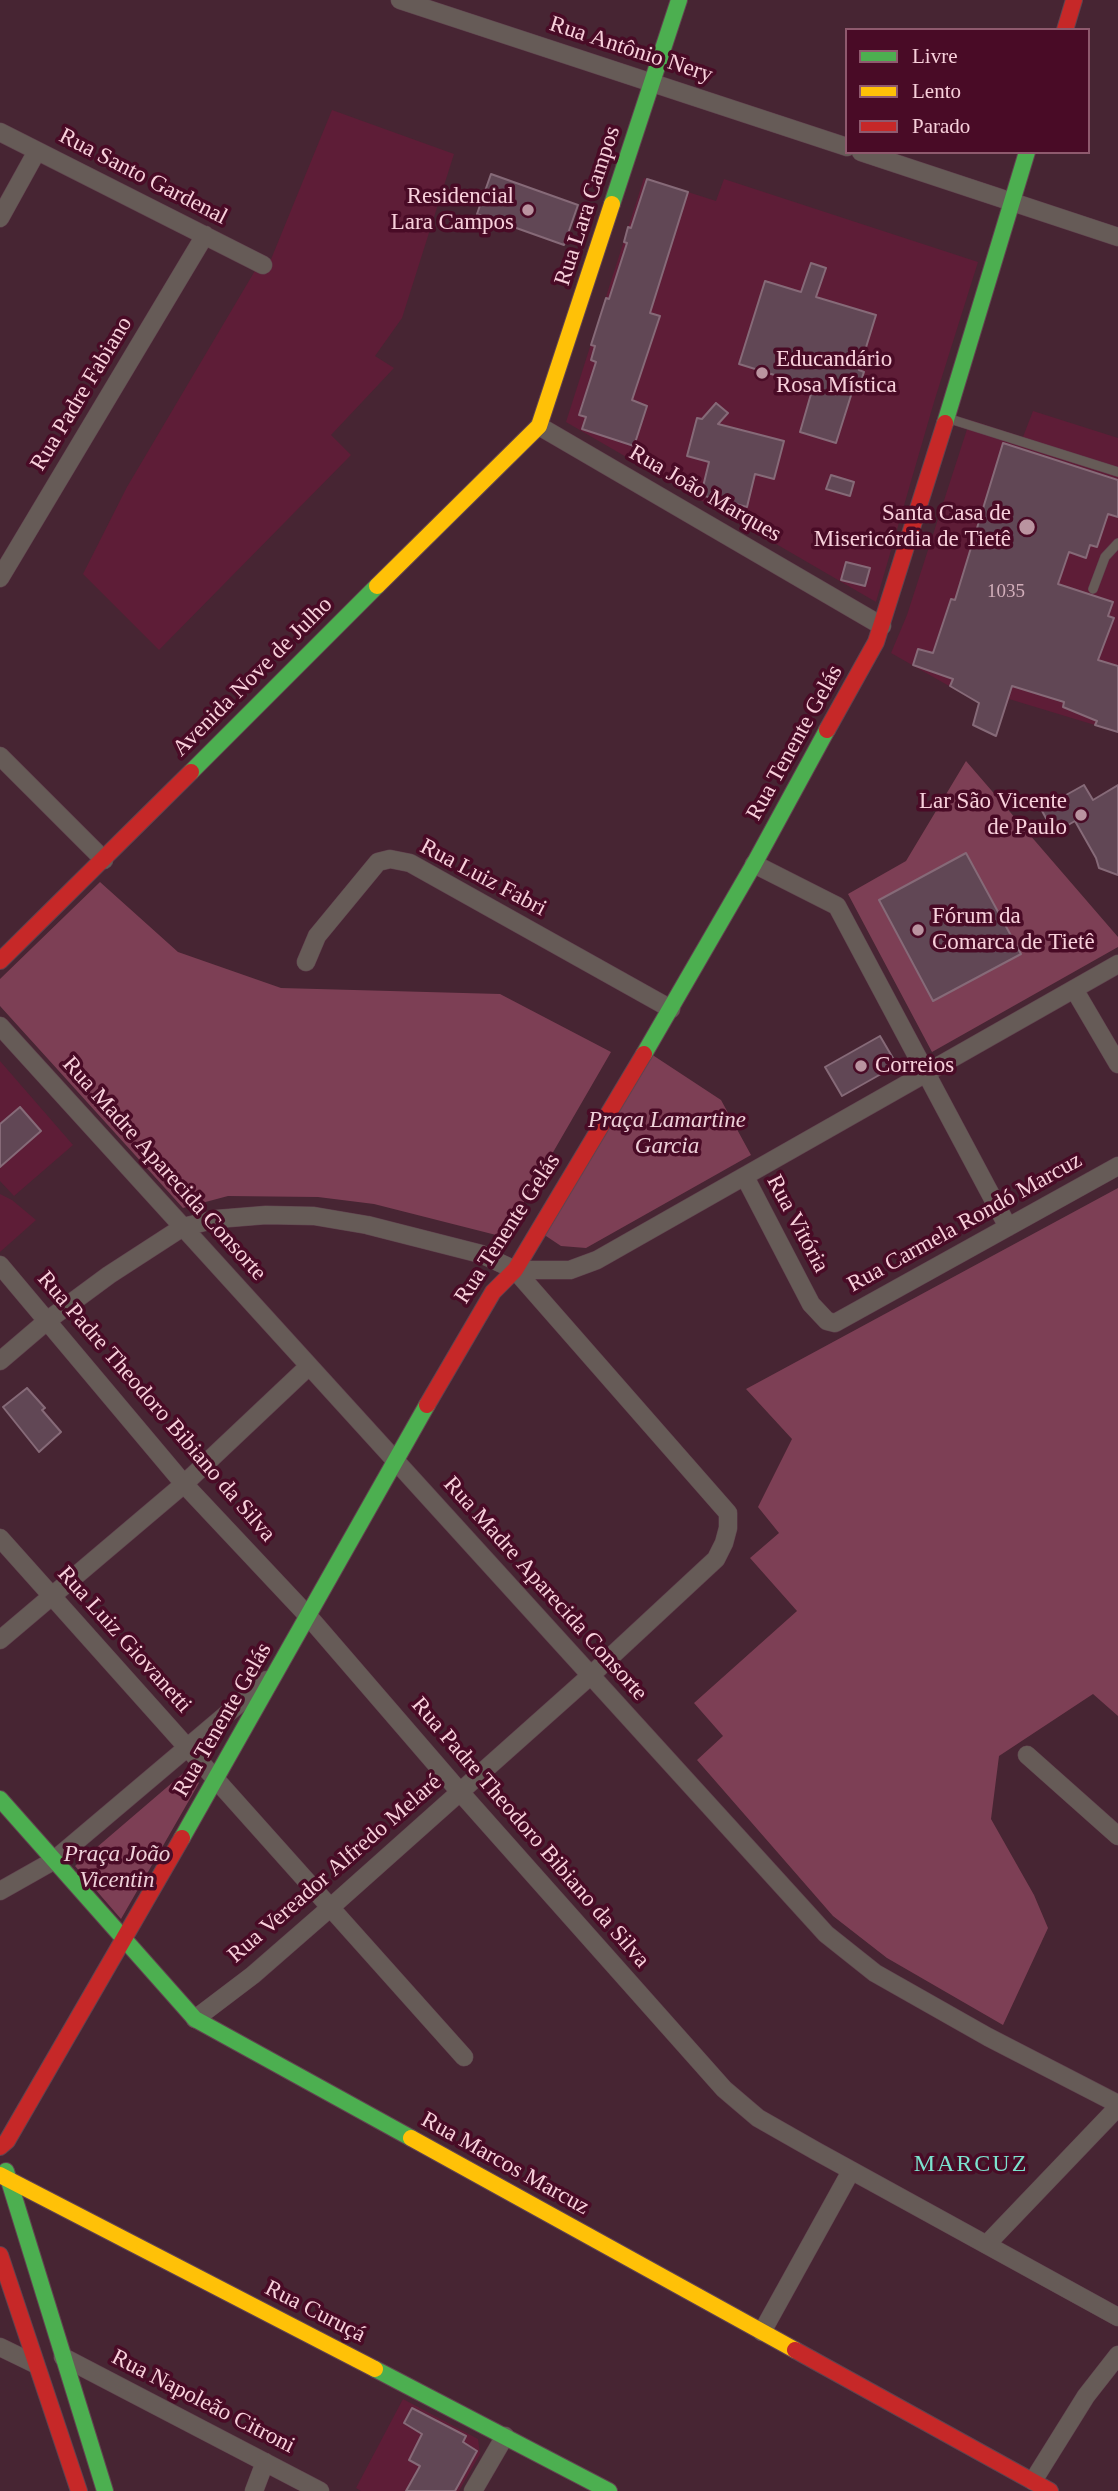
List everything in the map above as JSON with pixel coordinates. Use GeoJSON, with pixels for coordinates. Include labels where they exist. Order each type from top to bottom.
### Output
{"type":"FeatureCollection","features":[{"type":"Feature","properties":{"kind":"street","name":"Rua Antônio Nery"},"geometry":{"type":"LineString","coordinates":[[400,0],[845,146]]}},
{"type":"Feature","properties":{"kind":"street","name":"Rua Lara Campos"},"geometry":{"type":"LineString","coordinates":[[539,426],[679,0]]}},
{"type":"Feature","properties":{"kind":"street"},"geometry":{"type":"LineString","coordinates":[[1066,28],[1074,0]]}},
{"type":"Feature","properties":{"kind":"street","name":"Rua Santo Gardenal"},"geometry":{"type":"LineString","coordinates":[[0,132],[263,265]]}},
{"type":"Feature","properties":{"kind":"street"},"geometry":{"type":"LineString","coordinates":[[0,218],[37,151]]}},
{"type":"Feature","properties":{"kind":"street"},"geometry":{"type":"LineString","coordinates":[[867,154],[1118,237]]}},
{"type":"Feature","properties":{"kind":"street","name":"Rua Tenente Gelás"},"geometry":{"type":"LineString","coordinates":[[105,2491],[5,2177],[4,2144],[309,1617],[395,1459],[493,1292],[515,1270],[671,1009],[876,642],[1026,154]]}},
{"type":"Feature","properties":{"kind":"street","name":"Rua Padre Fabiano"},"geometry":{"type":"LineString","coordinates":[[0,578],[205,236]]}},
{"type":"Feature","properties":{"kind":"street","name":"Rua João Marques"},"geometry":{"type":"LineString","coordinates":[[539,426],[882,626]]}},
{"type":"Feature","properties":{"kind":"street","name":"Avenida Nove de Julho"},"geometry":{"type":"LineString","coordinates":[[0,961],[539,426]]}},
{"type":"Feature","properties":{"kind":"street"},"geometry":{"type":"LineString","coordinates":[[0,755],[104,860]]}},
{"type":"Feature","properties":{"kind":"street","name":"Rua Luiz Fabri"},"geometry":{"type":"LineString","coordinates":[[306,962],[317,936],[378,862],[390,859],[410,863],[671,1009]]}},
{"type":"Feature","properties":{"kind":"street"},"geometry":{"type":"LineString","coordinates":[[754,864],[837,906],[1008,1227]]}},
{"type":"Feature","properties":{"kind":"street"},"geometry":{"type":"LineString","coordinates":[[0,1362],[48,1320],[109,1275],[183,1227],[217,1219],[266,1215],[314,1216],[481,1254],[515,1270],[570,1270],[597,1260],[1118,964]]}},
{"type":"Feature","properties":{"kind":"street"},"geometry":{"type":"LineString","coordinates":[[1074,989],[1118,1064]]}},
{"type":"Feature","properties":{"kind":"street","name":"Rua Madre Aparecida Consorte"},"geometry":{"type":"LineString","coordinates":[[0,1026],[826,1934],[875,1973],[988,2037],[1118,2105]]}},
{"type":"Feature","properties":{"kind":"street","name":"Rua Carmela Rondó Marcuz"},"geometry":{"type":"LineString","coordinates":[[835,1322],[1118,1166]]}},
{"type":"Feature","properties":{"kind":"street","name":"Rua Vitória"},"geometry":{"type":"LineString","coordinates":[[745,1177],[811,1304],[827,1321],[835,1322]]}},
{"type":"Feature","properties":{"kind":"street","name":"Rua Padre Theodoro Bibiano da Silva"},"geometry":{"type":"LineString","coordinates":[[0,1265],[184,1484],[309,1617],[460,1792],[724,2089],[758,2118],[1118,2317]]}},
{"type":"Feature","properties":{"kind":"street","name":"Rua Vereador Alfredo Melaré"},"geometry":{"type":"LineString","coordinates":[[195,2018],[253,1975],[460,1792],[716,1559],[724,1543],[728,1513],[515,1270]]}},
{"type":"Feature","properties":{"kind":"street"},"geometry":{"type":"LineString","coordinates":[[0,1640],[184,1484],[309,1366]]}},
{"type":"Feature","properties":{"kind":"street","name":"Rua Luiz Giovanetti"},"geometry":{"type":"LineString","coordinates":[[0,1538],[464,2057]]}},
{"type":"Feature","properties":{"kind":"street"},"geometry":{"type":"LineString","coordinates":[[0,1891],[53,1861],[275,1673]]}},
{"type":"Feature","properties":{"kind":"street"},"geometry":{"type":"LineString","coordinates":[[1027,1755],[1118,1836]]}},
{"type":"Feature","properties":{"kind":"street","name":"Rua Marcos Marcuz"},"geometry":{"type":"LineString","coordinates":[[0,1799],[195,2018],[1050,2491]]}},
{"type":"Feature","properties":{"kind":"street"},"geometry":{"type":"LineString","coordinates":[[987,2244],[1118,2105]]}},
{"type":"Feature","properties":{"kind":"street"},"geometry":{"type":"LineString","coordinates":[[762,2332],[851,2171]]}},
{"type":"Feature","properties":{"kind":"street","name":"Rua Curuçá"},"geometry":{"type":"LineString","coordinates":[[5,2177],[609,2491]]}},
{"type":"Feature","properties":{"kind":"street"},"geometry":{"type":"LineString","coordinates":[[0,2255],[79,2491]]}},
{"type":"Feature","properties":{"kind":"street"},"geometry":{"type":"LineString","coordinates":[[0,2347],[35,2364]]}},
{"type":"Feature","properties":{"kind":"street"},"geometry":{"type":"LineString","coordinates":[[1033,2481],[1086,2396],[1118,2355]]}},
{"type":"Feature","properties":{"kind":"street","name":"Rua Napoleão Citroni"},"geometry":{"type":"LineString","coordinates":[[63,2357],[320,2491]]}},
{"type":"Feature","properties":{"kind":"street"},"geometry":{"type":"LineString","coordinates":[[473,2491],[505,2435]]}},
{"type":"Feature","properties":{"kind":"street"},"geometry":{"type":"LineString","coordinates":[[254,2491],[265,2462]]}},
{"type":"Feature","properties":{"kind":"lane"},"geometry":{"type":"LineString","coordinates":[[946,417],[1118,472]]}},
{"type":"Feature","properties":{"kind":"lane"},"geometry":{"type":"LineString","coordinates":[[1093,589],[1105,557],[1118,543]]}},
{"type":"Feature","properties":{"kind":"shaded area"},"geometry":{"type":"Polygon","coordinates":[[[332,110],[454,154],[402,318],[375,356],[394,368],[331,435],[351,455],[159,650],[83,574],[127,487],[256,269],[265,274],[332,110]]]}},
{"type":"Feature","properties":{"kind":"shaded area","name":"Educandário Rosa Mística"},"geometry":{"type":"Polygon","coordinates":[[[644,178],[716,201],[724,179],[978,262],[876,602],[566,422],[644,178]]]}},
{"type":"Feature","properties":{"kind":"shaded area","name":"Santa Casa de Misericórdia de Tietê"},"geometry":{"type":"Polygon","coordinates":[[[1033,411],[1118,438],[1118,732],[1009,699],[996,736],[973,725],[979,703],[891,653],[907,615],[970,420],[1023,437],[1033,411]]]}},
{"type":"Feature","properties":{"kind":"shaded area"},"geometry":{"type":"Polygon","coordinates":[[[0,1061],[73,1145],[14,1196],[0,1181],[0,1061]]]}},
{"type":"Feature","properties":{"kind":"shaded area"},"geometry":{"type":"Polygon","coordinates":[[[0,1194],[12,1200],[36,1220],[0,1252],[0,1194]]]}},
{"type":"Feature","properties":{"kind":"shaded area"},"geometry":{"type":"Polygon","coordinates":[[[403,2399],[478,2439],[480,2454],[459,2491],[361,2491],[356,2488],[403,2399]]]}},
{"type":"Feature","properties":{"kind":"green space"},"geometry":{"type":"Polygon","coordinates":[[[966,761],[1118,937],[1118,947],[932,1052],[848,894],[906,861],[966,761]]]}},
{"type":"Feature","properties":{"kind":"green space"},"geometry":{"type":"Polygon","coordinates":[[[100,882],[178,952],[281,988],[500,994],[611,1052],[504,1237],[374,1204],[318,1197],[228,1196],[183,1208],[0,1006],[0,979],[100,882]]]}},
{"type":"Feature","properties":{"kind":"green space","name":"Praça Lamartine Garcia"},"geometry":{"type":"Polygon","coordinates":[[[648,1052],[721,1100],[751,1155],[586,1248],[561,1246],[543,1234],[648,1052]]]}},
{"type":"Feature","properties":{"kind":"green space"},"geometry":{"type":"Polygon","coordinates":[[[1118,1188],[1118,1716],[1093,1694],[999,1756],[991,1819],[1034,1895],[1048,1928],[1003,2025],[887,1958],[833,1916],[697,1760],[723,1736],[694,1703],[797,1611],[750,1558],[779,1533],[758,1507],[792,1439],[746,1389],[1118,1188]]]}},
{"type":"Feature","properties":{"kind":"green space","name":"Praça João Vicentin"},"geometry":{"type":"Polygon","coordinates":[[[187,1770],[199,1783],[121,1919],[75,1866],[187,1770]]]}},
{"type":"Feature","properties":{"kind":"building","name":"Residencial Lara Campos"},"geometry":{"type":"Polygon","coordinates":[[[491,174],[578,205],[564,245],[477,214],[491,174]]]}},
{"type":"Feature","properties":{"kind":"building"},"geometry":{"type":"Polygon","coordinates":[[[647,179],[688,192],[650,313],[660,316],[632,400],[647,406],[634,446],[582,429],[586,417],[579,415],[596,362],[591,360],[595,346],[591,345],[627,243],[624,242],[628,227],[631,228],[647,179]]]}},
{"type":"Feature","properties":{"kind":"building"},"geometry":{"type":"Polygon","coordinates":[[[811,263],[826,268],[816,297],[876,315],[859,370],[864,372],[859,387],[854,386],[836,443],[800,432],[813,387],[739,364],[765,281],[801,292],[811,263]]]}},
{"type":"Feature","properties":{"kind":"building"},"geometry":{"type":"Polygon","coordinates":[[[716,403],[728,413],[718,424],[784,441],[774,479],[755,474],[747,507],[701,495],[709,462],[687,456],[697,418],[702,419],[716,403]]]}},
{"type":"Feature","properties":{"kind":"building","name":"Santa Casa de Misericórdia de Tietê"},"geometry":{"type":"Polygon","coordinates":[[[1003,443],[1118,480],[1118,517],[1108,514],[1097,547],[1090,545],[1086,558],[1069,552],[1058,584],[1113,602],[1108,616],[1114,618],[1098,660],[1118,666],[1118,732],[1095,725],[1097,721],[1063,707],[1064,702],[1012,686],[996,736],[973,725],[979,703],[950,686],[953,679],[913,665],[918,649],[933,653],[951,599],[955,600],[1003,443]]]}},
{"type":"Feature","properties":{"kind":"building"},"geometry":{"type":"Polygon","coordinates":[[[831,475],[854,482],[850,496],[826,489],[831,475]]]}},
{"type":"Feature","properties":{"kind":"building"},"geometry":{"type":"Polygon","coordinates":[[[846,562],[870,568],[865,586],[841,580],[846,562]]]}},
{"type":"Feature","properties":{"kind":"building","name":"Lar São Vicente de Paulo"},"geometry":{"type":"Polygon","coordinates":[[[1084,785],[1093,800],[1118,785],[1118,875],[1099,868],[1075,821],[1054,833],[1041,809],[1084,785]]]}},
{"type":"Feature","properties":{"kind":"building","name":"Fórum da Comarca de Tietê"},"geometry":{"type":"Polygon","coordinates":[[[966,853],[1021,954],[933,1001],[879,900],[966,853]]]}},
{"type":"Feature","properties":{"kind":"building","name":"Correios"},"geometry":{"type":"Polygon","coordinates":[[[880,1036],[897,1065],[842,1096],[825,1067],[880,1036]]]}},
{"type":"Feature","properties":{"kind":"building"},"geometry":{"type":"Polygon","coordinates":[[[20,1107],[41,1131],[0,1167],[0,1124],[20,1107]]]}},
{"type":"Feature","properties":{"kind":"building"},"geometry":{"type":"Polygon","coordinates":[[[27,1388],[61,1432],[39,1452],[3,1407],[27,1388]]]}},
{"type":"Feature","properties":{"kind":"building"},"geometry":{"type":"Polygon","coordinates":[[[412,2408],[466,2436],[463,2442],[477,2451],[455,2491],[406,2491],[420,2466],[409,2460],[422,2434],[404,2423],[412,2408]]]}},
{"type":"Feature","properties":{"kind":"traffic: fast"},"geometry":{"type":"LineString","coordinates":[[612,204],[679,0]]}},
{"type":"Feature","properties":{"kind":"traffic: fast"},"geometry":{"type":"LineString","coordinates":[[945,423],[1026,154]]}},
{"type":"Feature","properties":{"kind":"traffic: fast"},"geometry":{"type":"LineString","coordinates":[[191,772],[377,586]]}},
{"type":"Feature","properties":{"kind":"traffic: fast"},"geometry":{"type":"LineString","coordinates":[[644,1054],[754,864],[827,730]]}},
{"type":"Feature","properties":{"kind":"traffic: fast"},"geometry":{"type":"LineString","coordinates":[[182,1838],[427,1405]]}},
{"type":"Feature","properties":{"kind":"traffic: fast"},"geometry":{"type":"LineString","coordinates":[[0,1799],[195,2019],[411,2138]]}},
{"type":"Feature","properties":{"kind":"traffic: fast"},"geometry":{"type":"LineString","coordinates":[[6,2171],[105,2491]]}},
{"type":"Feature","properties":{"kind":"traffic: fast"},"geometry":{"type":"LineString","coordinates":[[375,2369],[609,2491]]}},
{"type":"Feature","properties":{"kind":"traffic: slow"},"geometry":{"type":"LineString","coordinates":[[377,586],[539,426],[612,204]]}},
{"type":"Feature","properties":{"kind":"traffic: slow"},"geometry":{"type":"LineString","coordinates":[[411,2138],[795,2350]]}},
{"type":"Feature","properties":{"kind":"traffic: slow"},"geometry":{"type":"LineString","coordinates":[[0,2175],[375,2369]]}},
{"type":"Feature","properties":{"kind":"traffic: jam"},"geometry":{"type":"LineString","coordinates":[[1066,28],[1074,0]]}},
{"type":"Feature","properties":{"kind":"traffic: jam"},"geometry":{"type":"LineString","coordinates":[[827,730],[876,642],[945,423]]}},
{"type":"Feature","properties":{"kind":"traffic: jam"},"geometry":{"type":"LineString","coordinates":[[0,961],[191,772]]}},
{"type":"Feature","properties":{"kind":"traffic: jam"},"geometry":{"type":"LineString","coordinates":[[427,1405],[493,1292],[515,1270],[644,1054]]}},
{"type":"Feature","properties":{"kind":"traffic: jam"},"geometry":{"type":"LineString","coordinates":[[0,2147],[7,2141],[182,1838]]}},
{"type":"Feature","properties":{"kind":"traffic: jam"},"geometry":{"type":"LineString","coordinates":[[0,2255],[79,2491]]}},
{"type":"Feature","properties":{"kind":"traffic: jam"},"geometry":{"type":"LineString","coordinates":[[795,2350],[1050,2491]]}},
{"type":"Feature","properties":{"kind":"place","name":"Residencial Lara Campos"},"geometry":{"type":"Point","coordinates":[528,210]}},
{"type":"Feature","properties":{"kind":"place","name":"Educandário Rosa Mística"},"geometry":{"type":"Point","coordinates":[762,373]}},
{"type":"Feature","properties":{"kind":"place","name":"Santa Casa de Misericórdia de Tietê"},"geometry":{"type":"Point","coordinates":[1027,527]}},
{"type":"Feature","properties":{"kind":"place","name":"Lar São Vicente de Paulo"},"geometry":{"type":"Point","coordinates":[1081,815]}},
{"type":"Feature","properties":{"kind":"place","name":"Fórum da Comarca de Tietê"},"geometry":{"type":"Point","coordinates":[918,930]}},
{"type":"Feature","properties":{"kind":"place","name":"Correios"},"geometry":{"type":"Point","coordinates":[861,1066]}},
{"type":"Feature","properties":{"kind":"district","name":"MARCUZ"},"geometry":{"type":"Point","coordinates":[971,2165]}}]}
